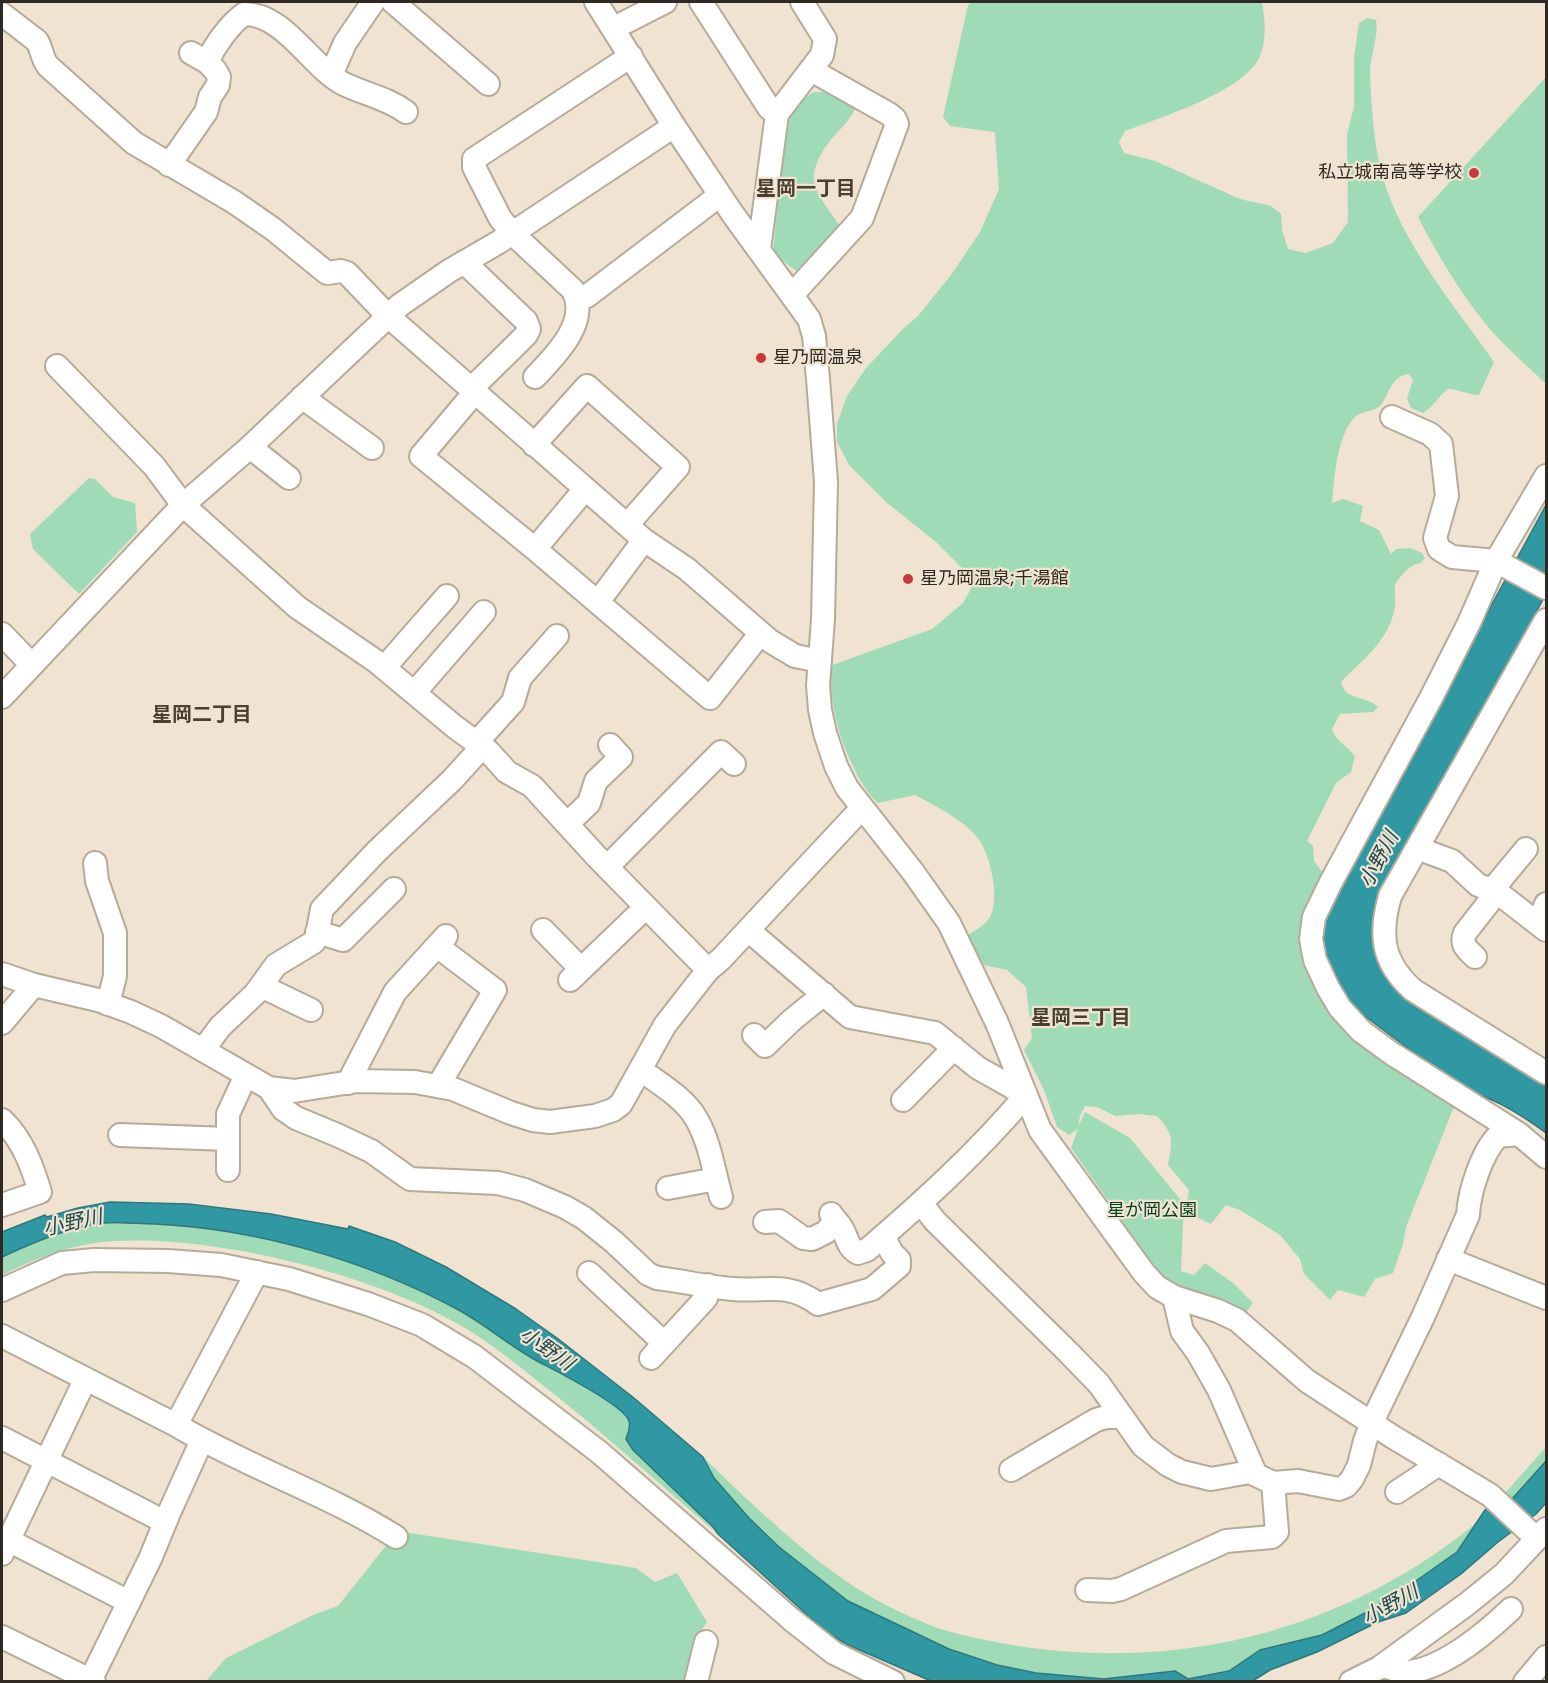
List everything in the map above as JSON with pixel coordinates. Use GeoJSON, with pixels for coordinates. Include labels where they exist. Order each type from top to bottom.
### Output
{"type":"FeatureCollection","features":[{"type":"Feature","properties":{"kind":"street"},"geometry":{"type":"LineString","coordinates":[[331,75],[345,43],[373,2]]}},
{"type":"Feature","properties":{"kind":"street"},"geometry":{"type":"LineString","coordinates":[[393,2],[488,84]]}},
{"type":"Feature","properties":{"kind":"street"},"geometry":{"type":"LineString","coordinates":[[596,2],[720,195],[809,319],[814,336],[826,482],[818,685],[825,733],[836,766],[847,788],[913,872],[949,923],[997,1023],[1040,1130],[1144,1273],[1157,1287],[1174,1297],[1218,1311],[1237,1320],[1307,1381],[1393,1437],[1490,1495],[1538,1534],[1504,1574],[1383,1665],[1351,1682]]}},
{"type":"Feature","properties":{"kind":"street"},"geometry":{"type":"LineString","coordinates":[[614,28],[666,2]]}},
{"type":"Feature","properties":{"kind":"street"},"geometry":{"type":"LineString","coordinates":[[701,2],[768,108],[777,114]]}},
{"type":"Feature","properties":{"kind":"street"},"geometry":{"type":"LineString","coordinates":[[759,249],[777,114],[822,55],[825,39],[802,2]]}},
{"type":"Feature","properties":{"kind":"street"},"geometry":{"type":"LineString","coordinates":[[169,165],[206,112],[210,97],[218,85],[219,77],[199,57],[212,52],[236,20],[239,8],[271,23],[342,82],[389,101],[406,112]]}},
{"type":"Feature","properties":{"kind":"street"},"geometry":{"type":"LineString","coordinates":[[2,14],[37,41],[41,46],[44,62],[134,143],[234,202],[273,229],[327,273],[341,271],[347,273],[388,316],[636,533],[687,569],[760,634],[795,656],[820,661]]}},
{"type":"Feature","properties":{"kind":"street"},"geometry":{"type":"LineString","coordinates":[[535,377],[563,347],[571,334],[578,299],[573,290],[512,233],[501,218],[474,167],[474,159],[631,56]]}},
{"type":"Feature","properties":{"kind":"street"},"geometry":{"type":"LineString","coordinates":[[792,295],[862,218],[897,124],[889,114],[811,70]]}},
{"type":"Feature","properties":{"kind":"street"},"geometry":{"type":"LineString","coordinates":[[2,697],[183,505],[250,447],[400,305],[674,126]]}},
{"type":"Feature","properties":{"kind":"street"},"geometry":{"type":"LineString","coordinates":[[578,299],[587,296],[720,195]]}},
{"type":"Feature","properties":{"kind":"street"},"geometry":{"type":"LineString","coordinates":[[464,262],[526,321],[530,329],[473,391],[421,456],[535,549],[710,698],[760,634]]}},
{"type":"Feature","properties":{"kind":"street"},"geometry":{"type":"LineString","coordinates":[[57,366],[154,466],[183,505],[297,606],[384,668],[479,745],[507,772],[532,786],[708,970]]}},
{"type":"Feature","properties":{"kind":"street"},"geometry":{"type":"LineString","coordinates":[[534,445],[587,386],[678,468],[636,533],[598,602]]}},
{"type":"Feature","properties":{"kind":"street"},"geometry":{"type":"LineString","coordinates":[[302,397],[372,448]]}},
{"type":"Feature","properties":{"kind":"street"},"geometry":{"type":"LineString","coordinates":[[1392,417],[1430,434],[1441,444],[1447,496],[1435,538],[1439,549],[1452,557],[1500,563],[1546,588]]}},
{"type":"Feature","properties":{"kind":"street"},"geometry":{"type":"LineString","coordinates":[[250,447],[289,478]]}},
{"type":"Feature","properties":{"kind":"street"},"geometry":{"type":"LineString","coordinates":[[1546,476],[1314,917],[1311,939],[1315,960],[1328,988],[1340,1008],[1361,1031],[1391,1053],[1520,1134],[1546,1157]]}},
{"type":"Feature","properties":{"kind":"street"},"geometry":{"type":"LineString","coordinates":[[535,549],[585,489]]}},
{"type":"Feature","properties":{"kind":"street"},"geometry":{"type":"LineString","coordinates":[[384,668],[447,596]]}},
{"type":"Feature","properties":{"kind":"street"},"geometry":{"type":"LineString","coordinates":[[414,693],[486,614]]}},
{"type":"Feature","properties":{"kind":"street"},"geometry":{"type":"LineString","coordinates":[[1546,620],[1390,896],[1384,916],[1383,933],[1392,967],[1402,981],[1546,1073]]}},
{"type":"Feature","properties":{"kind":"street"},"geometry":{"type":"LineString","coordinates":[[2,634],[32,665]]}},
{"type":"Feature","properties":{"kind":"street"},"geometry":{"type":"LineString","coordinates":[[203,1050],[220,1027],[255,994],[276,965],[314,942],[322,909],[452,780],[513,702],[520,678],[557,636]]}},
{"type":"Feature","properties":{"kind":"street"},"geometry":{"type":"LineString","coordinates":[[567,824],[589,803],[596,782],[621,757],[610,745]]}},
{"type":"Feature","properties":{"kind":"street"},"geometry":{"type":"LineString","coordinates":[[607,867],[671,814],[721,752],[734,764]]}},
{"type":"Feature","properties":{"kind":"street"},"geometry":{"type":"LineString","coordinates":[[2,974],[34,985],[108,1004],[161,1026],[269,1088],[294,1091],[348,1083],[416,1082],[453,1089],[533,1120],[559,1121],[596,1116],[613,1110],[621,1104],[665,1025],[708,970],[862,808]]}},
{"type":"Feature","properties":{"kind":"street"},"geometry":{"type":"LineString","coordinates":[[1417,848],[1452,861],[1478,885],[1495,891],[1544,919]]}},
{"type":"Feature","properties":{"kind":"street"},"geometry":{"type":"LineString","coordinates":[[1475,957],[1463,946],[1462,939],[1526,849]]}},
{"type":"Feature","properties":{"kind":"street"},"geometry":{"type":"LineString","coordinates":[[95,863],[97,881],[115,933],[115,976],[108,1004]]}},
{"type":"Feature","properties":{"kind":"street"},"geometry":{"type":"LineString","coordinates":[[318,932],[342,940],[388,895],[354,876]]}},
{"type":"Feature","properties":{"kind":"street"},"geometry":{"type":"LineString","coordinates":[[543,931],[575,975],[646,907]]}},
{"type":"Feature","properties":{"kind":"street"},"geometry":{"type":"LineString","coordinates":[[748,930],[850,1017],[924,1029],[935,1033],[978,1068],[1026,1095]]}},
{"type":"Feature","properties":{"kind":"street"},"geometry":{"type":"LineString","coordinates":[[348,1083],[394,992],[442,941],[495,990],[438,1086]]}},
{"type":"Feature","properties":{"kind":"street"},"geometry":{"type":"LineString","coordinates":[[2,1023],[34,985]]}},
{"type":"Feature","properties":{"kind":"street"},"geometry":{"type":"LineString","coordinates":[[261,986],[311,1010]]}},
{"type":"Feature","properties":{"kind":"street"},"geometry":{"type":"LineString","coordinates":[[754,1035],[765,1046],[824,994]]}},
{"type":"Feature","properties":{"kind":"street"},"geometry":{"type":"LineString","coordinates":[[903,1100],[954,1048]]}},
{"type":"Feature","properties":{"kind":"street"},"geometry":{"type":"LineString","coordinates":[[641,1070],[697,1108],[697,1119],[706,1140],[718,1188],[673,1183]]}},
{"type":"Feature","properties":{"kind":"street"},"geometry":{"type":"LineString","coordinates":[[228,1170],[228,1114],[246,1075]]}},
{"type":"Feature","properties":{"kind":"street"},"geometry":{"type":"LineString","coordinates":[[269,1088],[283,1109],[296,1118],[371,1151],[410,1179],[498,1184],[525,1190],[565,1207],[584,1218],[648,1274],[657,1278],[732,1289],[794,1290],[818,1304],[872,1289],[899,1266],[899,1260],[892,1253],[883,1236]]}},
{"type":"Feature","properties":{"kind":"street"},"geometry":{"type":"LineString","coordinates":[[776,1218],[803,1238],[812,1239],[826,1232],[833,1218],[843,1231],[848,1245],[858,1253],[867,1250],[921,1203],[980,1146],[1026,1095]]}},
{"type":"Feature","properties":{"kind":"street"},"geometry":{"type":"LineString","coordinates":[[2,1120],[19,1141],[33,1168],[40,1192],[2,1205]]}},
{"type":"Feature","properties":{"kind":"street"},"geometry":{"type":"LineString","coordinates":[[921,1203],[935,1221],[1099,1384],[1143,1446],[1168,1465],[1182,1472],[1211,1479],[1250,1472],[1264,1478],[1298,1481],[1339,1489],[1346,1486],[1359,1465],[1372,1422],[1423,1317],[1468,1215],[1468,1199],[1490,1144],[1498,1136],[1520,1134]]}},
{"type":"Feature","properties":{"kind":"street"},"geometry":{"type":"LineString","coordinates":[[120,1135],[228,1139]]}},
{"type":"Feature","properties":{"kind":"street"},"geometry":{"type":"LineString","coordinates":[[1448,1259],[1546,1298]]}},
{"type":"Feature","properties":{"kind":"street"},"geometry":{"type":"LineString","coordinates":[[2,1290],[62,1263],[94,1260],[179,1261],[221,1265],[288,1279],[394,1313],[422,1325],[455,1344],[599,1452],[792,1620],[834,1653],[893,1682]]}},
{"type":"Feature","properties":{"kind":"street"},"geometry":{"type":"LineString","coordinates":[[176,1425],[256,1272]]}},
{"type":"Feature","properties":{"kind":"street"},"geometry":{"type":"LineString","coordinates":[[594,1283],[658,1350],[706,1298],[708,1285]]}},
{"type":"Feature","properties":{"kind":"street"},"geometry":{"type":"LineString","coordinates":[[1087,1590],[1112,1591],[1226,1541],[1272,1537],[1277,1532],[1264,1478],[1219,1390],[1198,1353],[1182,1331],[1174,1297]]}},
{"type":"Feature","properties":{"kind":"street"},"geometry":{"type":"LineString","coordinates":[[2,1336],[202,1440],[350,1510],[396,1537]]}},
{"type":"Feature","properties":{"kind":"street"},"geometry":{"type":"LineString","coordinates":[[85,1380],[4,1544],[129,1602]]}},
{"type":"Feature","properties":{"kind":"street"},"geometry":{"type":"LineString","coordinates":[[1011,1470],[1096,1420],[1121,1417]]}},
{"type":"Feature","properties":{"kind":"street"},"geometry":{"type":"LineString","coordinates":[[2,1438],[165,1522]]}},
{"type":"Feature","properties":{"kind":"street"},"geometry":{"type":"LineString","coordinates":[[2,1637],[92,1680],[150,1559],[202,1440]]}},
{"type":"Feature","properties":{"kind":"street"},"geometry":{"type":"LineString","coordinates":[[1397,1492],[1439,1464]]}},
{"type":"Feature","properties":{"kind":"street"},"geometry":{"type":"LineString","coordinates":[[1383,1665],[1396,1671],[1410,1672],[1454,1654],[1491,1629],[1511,1610]]}},
{"type":"Feature","properties":{"kind":"street"},"geometry":{"type":"LineString","coordinates":[[696,1682],[706,1642]]}},
{"type":"Feature","properties":{"kind":"street"},"geometry":{"type":"LineString","coordinates":[[1525,1682],[1546,1657]]}},
{"type":"Feature","properties":{"kind":"green space","name":"星が岡公園"},"geometry":{"type":"Polygon","coordinates":[[[972,2],[1262,2],[1265,22],[1264,42],[1260,56],[1252,69],[1238,81],[1200,102],[1125,131],[1119,142],[1124,153],[1155,161],[1240,199],[1271,206],[1281,214],[1282,230],[1288,249],[1306,253],[1333,243],[1348,222],[1347,134],[1354,107],[1354,57],[1359,23],[1367,18],[1376,20],[1370,84],[1377,152],[1384,181],[1408,236],[1441,288],[1494,362],[1479,395],[1448,389],[1423,413],[1411,408],[1407,398],[1413,380],[1409,374],[1397,379],[1379,407],[1357,416],[1348,426],[1340,446],[1335,470],[1332,503],[1343,499],[1363,506],[1360,521],[1379,530],[1391,554],[1396,549],[1410,548],[1422,553],[1425,558],[1421,563],[1406,570],[1395,584],[1395,607],[1387,630],[1374,649],[1341,682],[1347,693],[1378,707],[1373,712],[1340,714],[1332,729],[1338,740],[1355,756],[1351,772],[1336,783],[1307,841],[1313,846],[1314,861],[1325,876],[1328,1007],[1457,1099],[1406,1227],[1393,1273],[1375,1279],[1364,1297],[1338,1290],[1330,1300],[1304,1274],[1300,1259],[1280,1235],[1240,1210],[1226,1205],[1211,1224],[1194,1216],[1187,1201],[1189,1190],[1168,1165],[1171,1139],[1167,1128],[1157,1116],[1138,1114],[1115,1116],[1097,1107],[1085,1106],[1078,1127],[1085,1112],[1130,1138],[1184,1204],[1181,1271],[1194,1275],[1205,1263],[1233,1283],[1253,1303],[1244,1315],[1182,1294],[1160,1274],[1071,1148],[1078,1129],[1069,1135],[1057,1127],[1044,1090],[1024,1050],[1032,1038],[1026,987],[1007,970],[984,965],[968,935],[987,921],[994,904],[991,870],[980,841],[960,821],[915,795],[878,803],[866,790],[857,775],[838,728],[833,705],[830,666],[932,629],[963,603],[972,587],[961,567],[936,542],[886,502],[849,465],[837,442],[837,424],[847,396],[866,368],[918,316],[951,275],[980,232],[999,189],[995,132],[950,126],[943,117],[968,5],[972,2]]]}},
{"type":"Feature","properties":{"kind":"green space"},"geometry":{"type":"Polygon","coordinates":[[[1546,77],[1546,384],[1496,336],[1474,309],[1418,217],[1546,77]]]}},
{"type":"Feature","properties":{"kind":"green space"},"geometry":{"type":"Polygon","coordinates":[[[814,92],[824,92],[855,109],[824,150],[814,174],[818,192],[842,228],[800,274],[773,253],[784,133],[792,114],[802,100],[814,92]]]}},
{"type":"Feature","properties":{"kind":"green space"},"geometry":{"type":"Polygon","coordinates":[[[89,478],[95,479],[113,497],[135,503],[137,532],[79,594],[33,549],[30,534],[89,478]]]}},
{"type":"Feature","properties":{"kind":"green space"},"geometry":{"type":"Polygon","coordinates":[[[97,1224],[192,1226],[259,1237],[327,1255],[394,1279],[425,1293],[467,1315],[616,1407],[629,1421],[626,1439],[718,1534],[582,1417],[497,1349],[436,1312],[392,1293],[290,1261],[238,1250],[186,1243],[138,1241],[95,1243],[59,1251],[2,1275],[2,1257],[56,1233],[97,1224]]]}},
{"type":"Feature","properties":{"kind":"green space"},"geometry":{"type":"Polygon","coordinates":[[[1546,1447],[1546,1461],[1512,1499],[1485,1510],[1506,1492],[1546,1447]]]}},
{"type":"Feature","properties":{"kind":"green space"},"geometry":{"type":"Polygon","coordinates":[[[703,1457],[761,1512],[822,1564],[884,1604],[940,1629],[1012,1645],[1084,1653],[1155,1652],[1225,1642],[1293,1624],[1359,1598],[1422,1563],[1481,1519],[1457,1552],[1403,1590],[1400,1597],[1372,1607],[1367,1612],[1322,1635],[1260,1650],[1229,1671],[1187,1679],[1175,1671],[1104,1679],[1036,1673],[997,1665],[949,1649],[848,1601],[779,1547],[749,1518],[714,1478],[703,1457]]]}},
{"type":"Feature","properties":{"kind":"green space"},"geometry":{"type":"Polygon","coordinates":[[[403,1532],[636,1568],[655,1582],[677,1573],[707,1622],[698,1635],[685,1681],[205,1682],[226,1658],[313,1615],[338,1606],[388,1543],[403,1532]]]}},
{"type":"Feature","properties":{"kind":"water","name":"小野川"},"geometry":{"type":"Polygon","coordinates":[[[1546,505],[1546,594],[1441,788],[1377,949],[1546,1087],[1546,1133],[1507,1108],[1465,1091],[1358,1011],[1335,982],[1323,957],[1322,932],[1327,910],[1338,887],[1546,505]]]}},
{"type":"Feature","properties":{"kind":"water","name":"小野川"},"geometry":{"type":"Polygon","coordinates":[[[110,1202],[189,1204],[271,1214],[348,1229],[349,1226],[395,1242],[446,1267],[516,1309],[634,1398],[703,1457],[714,1478],[749,1518],[779,1547],[848,1601],[949,1649],[997,1665],[1036,1673],[1104,1679],[1175,1671],[1188,1679],[1229,1671],[1260,1650],[1322,1635],[1367,1612],[1371,1607],[1400,1597],[1403,1590],[1457,1552],[1485,1510],[1512,1499],[1546,1461],[1546,1503],[1536,1514],[1498,1542],[1461,1574],[1406,1613],[1378,1622],[1317,1652],[1270,1670],[1251,1682],[931,1681],[848,1645],[827,1633],[718,1534],[633,1450],[626,1439],[629,1421],[615,1406],[528,1356],[466,1314],[420,1291],[384,1275],[310,1250],[233,1232],[194,1227],[125,1223],[96,1224],[48,1238],[2,1257],[2,1232],[45,1215],[47,1217],[110,1202]]]}},
{"type":"Feature","properties":{"kind":"place","name":"私立城南高等学校"},"geometry":{"type":"Point","coordinates":[1474,173]}},
{"type":"Feature","properties":{"kind":"place","name":"星乃岡温泉"},"geometry":{"type":"Point","coordinates":[761,358]}},
{"type":"Feature","properties":{"kind":"place","name":"星乃岡温泉;千湯館"},"geometry":{"type":"Point","coordinates":[908,579]}},
{"type":"Feature","properties":{"kind":"district","name":"星岡一丁目"},"geometry":{"type":"Point","coordinates":[806,190]}},
{"type":"Feature","properties":{"kind":"district","name":"星岡二丁目"},"geometry":{"type":"Point","coordinates":[202,716]}},
{"type":"Feature","properties":{"kind":"district","name":"星岡三丁目"},"geometry":{"type":"Point","coordinates":[1081,1019]}}]}
